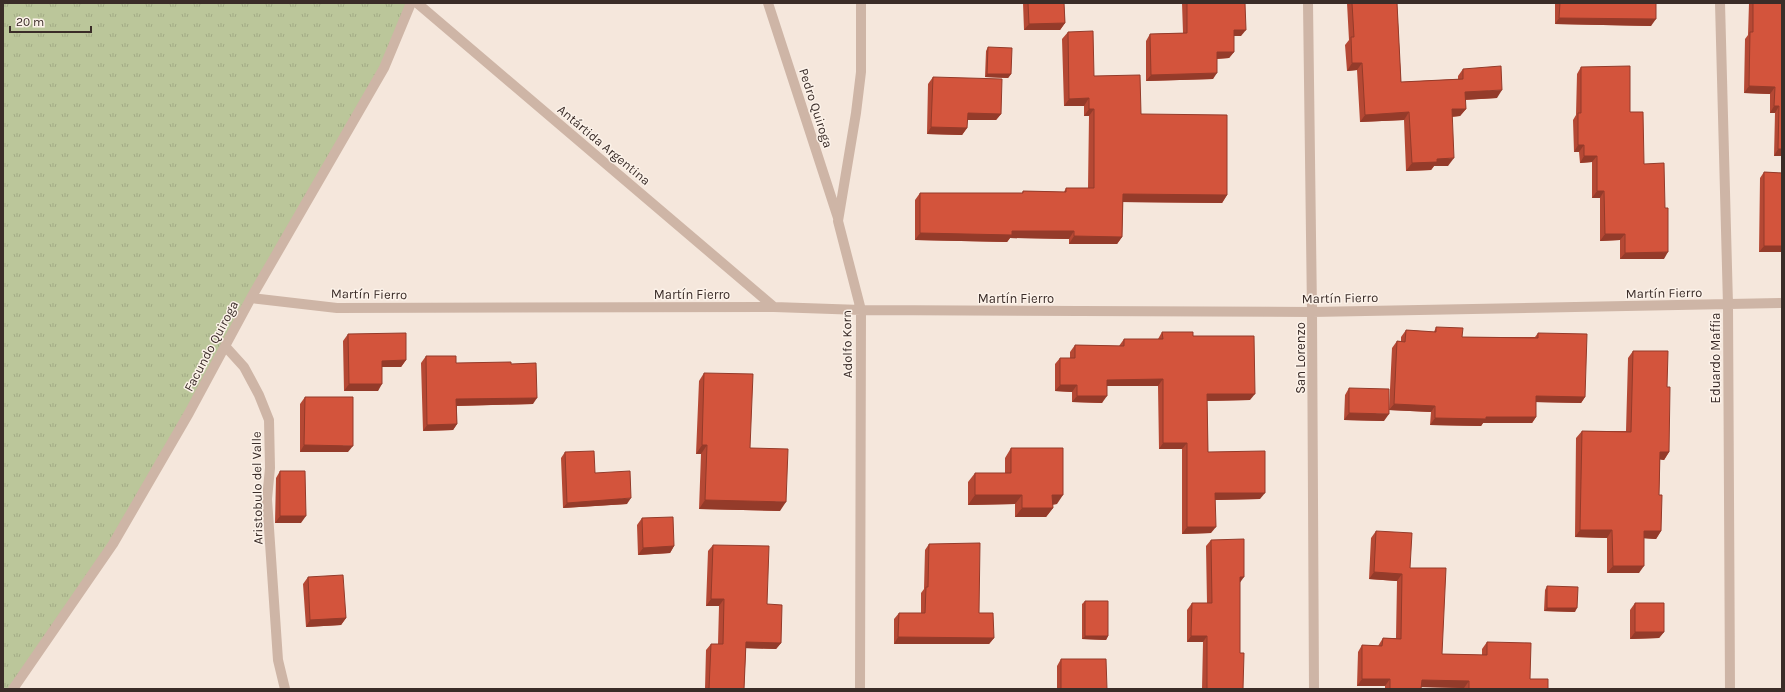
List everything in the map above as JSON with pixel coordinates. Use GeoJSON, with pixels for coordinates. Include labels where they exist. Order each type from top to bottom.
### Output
{"type":"FeatureCollection","features":[{"type":"Feature","properties":{"kind":"street","name":"Facundo Quiroga"},"geometry":{"type":"LineString","coordinates":[[12,689],[113,544],[189,413],[251,298],[384,68],[411,3]]}},
{"type":"Feature","properties":{"kind":"street","name":"Antártida Argentina"},"geometry":{"type":"LineString","coordinates":[[417,3],[774,307]]}},
{"type":"Feature","properties":{"kind":"street","name":"Pedro Quiroga"},"geometry":{"type":"LineString","coordinates":[[768,3],[838,221]]}},
{"type":"Feature","properties":{"kind":"street","name":"Adolfo Korn"},"geometry":{"type":"LineString","coordinates":[[860,689],[861,310],[838,221],[856,113],[861,72],[861,3]]}},
{"type":"Feature","properties":{"kind":"street","name":"San Lorenzo"},"geometry":{"type":"LineString","coordinates":[[1308,3],[1312,312],[1314,689]]}},
{"type":"Feature","properties":{"kind":"street","name":"Eduardo Maffia"},"geometry":{"type":"LineString","coordinates":[[1720,3],[1728,305],[1730,689]]}},
{"type":"Feature","properties":{"kind":"street","name":"Martín Fierro"},"geometry":{"type":"LineString","coordinates":[[251,298],[337,308],[774,307],[861,310],[1312,312],[1782,304]]}},
{"type":"Feature","properties":{"kind":"street","name":"Aristobulo del Valle"},"geometry":{"type":"LineString","coordinates":[[225,346],[244,367],[260,394],[269,420],[270,468],[267,499],[278,660],[285,689]]}},
{"type":"Feature","properties":{"kind":"green space"},"geometry":{"type":"Polygon","coordinates":[[[3,3],[411,3],[384,68],[113,544],[13,689],[3,689],[3,3]]]}},
{"type":"Feature","properties":{"kind":"building"},"geometry":{"type":"Polygon","coordinates":[[[1028,3],[1064,3],[1065,23],[1029,24],[1028,3]]]}},
{"type":"Feature","properties":{"kind":"building"},"geometry":{"type":"Polygon","coordinates":[[[1187,3],[1245,3],[1246,30],[1234,30],[1234,52],[1217,52],[1217,73],[1151,75],[1150,34],[1187,33],[1187,3]]]}},
{"type":"Feature","properties":{"kind":"building"},"geometry":{"type":"Polygon","coordinates":[[[1352,3],[1397,3],[1401,82],[1463,79],[1463,69],[1501,66],[1502,90],[1465,92],[1466,109],[1452,109],[1454,158],[1437,159],[1437,162],[1412,163],[1409,112],[1365,115],[1362,63],[1352,63],[1351,37],[1354,37],[1352,3]]]}},
{"type":"Feature","properties":{"kind":"building"},"geometry":{"type":"Polygon","coordinates":[[[1560,3],[1656,3],[1656,19],[1559,18],[1560,3]]]}},
{"type":"Feature","properties":{"kind":"building"},"geometry":{"type":"Polygon","coordinates":[[[1753,3],[1782,3],[1782,149],[1778,149],[1779,106],[1774,106],[1775,87],[1749,86],[1750,32],[1753,32],[1753,3]]]}},
{"type":"Feature","properties":{"kind":"building"},"geometry":{"type":"Polygon","coordinates":[[[1093,31],[1094,76],[1140,75],[1141,114],[1227,115],[1227,195],[1123,194],[1122,237],[1074,236],[1074,231],[1012,231],[1012,235],[920,233],[920,193],[1023,193],[1023,191],[1066,192],[1066,188],[1094,188],[1094,109],[1089,109],[1089,98],[1069,99],[1068,32],[1093,31]]]}},
{"type":"Feature","properties":{"kind":"building"},"geometry":{"type":"Polygon","coordinates":[[[988,47],[1012,48],[1011,74],[987,74],[988,47]]]}},
{"type":"Feature","properties":{"kind":"building"},"geometry":{"type":"Polygon","coordinates":[[[1630,66],[1630,112],[1643,112],[1644,164],[1664,163],[1665,208],[1668,208],[1668,252],[1625,253],[1625,234],[1605,234],[1604,191],[1597,191],[1597,156],[1584,156],[1584,145],[1578,145],[1578,113],[1581,113],[1581,67],[1630,66]]]}},
{"type":"Feature","properties":{"kind":"building"},"geometry":{"type":"Polygon","coordinates":[[[933,77],[1002,79],[1001,114],[968,113],[967,128],[931,127],[933,77]]]}},
{"type":"Feature","properties":{"kind":"building"},"geometry":{"type":"Polygon","coordinates":[[[1764,172],[1782,173],[1782,246],[1764,246],[1764,172]]]}},
{"type":"Feature","properties":{"kind":"building"},"geometry":{"type":"Polygon","coordinates":[[[1436,327],[1463,328],[1462,337],[1538,338],[1538,333],[1587,334],[1585,397],[1536,396],[1536,417],[1486,417],[1486,419],[1435,418],[1435,406],[1394,404],[1397,341],[1405,342],[1406,330],[1436,332],[1436,327]]]}},
{"type":"Feature","properties":{"kind":"building"},"geometry":{"type":"Polygon","coordinates":[[[1162,332],[1193,332],[1193,336],[1254,336],[1255,394],[1207,394],[1208,452],[1265,451],[1265,493],[1215,493],[1216,527],[1187,527],[1187,443],[1163,443],[1163,379],[1107,380],[1107,396],[1077,396],[1077,385],[1060,385],[1060,358],[1075,358],[1075,345],[1124,346],[1124,339],[1163,339],[1162,332]]]}},
{"type":"Feature","properties":{"kind":"building"},"geometry":{"type":"Polygon","coordinates":[[[406,333],[406,360],[382,361],[382,384],[349,384],[348,334],[406,333]]]}},
{"type":"Feature","properties":{"kind":"building"},"geometry":{"type":"Polygon","coordinates":[[[1633,351],[1668,351],[1667,387],[1670,387],[1669,452],[1660,452],[1659,495],[1662,495],[1661,531],[1644,531],[1644,566],[1613,566],[1612,530],[1580,530],[1582,431],[1631,432],[1633,351]]]}},
{"type":"Feature","properties":{"kind":"building"},"geometry":{"type":"Polygon","coordinates":[[[426,356],[456,356],[456,363],[536,363],[537,398],[456,399],[457,424],[427,425],[426,356]]]}},
{"type":"Feature","properties":{"kind":"building"},"geometry":{"type":"Polygon","coordinates":[[[704,373],[753,374],[750,448],[788,449],[786,502],[705,500],[707,445],[702,445],[704,373]]]}},
{"type":"Feature","properties":{"kind":"building"},"geometry":{"type":"Polygon","coordinates":[[[1349,388],[1389,389],[1389,414],[1349,413],[1349,388]]]}},
{"type":"Feature","properties":{"kind":"building"},"geometry":{"type":"Polygon","coordinates":[[[305,397],[353,397],[353,446],[304,445],[305,397]]]}},
{"type":"Feature","properties":{"kind":"building"},"geometry":{"type":"Polygon","coordinates":[[[1011,448],[1063,448],[1063,495],[1052,495],[1053,508],[1022,508],[1022,495],[975,495],[975,473],[1011,473],[1011,448]]]}},
{"type":"Feature","properties":{"kind":"building"},"geometry":{"type":"Polygon","coordinates":[[[594,451],[595,473],[630,471],[631,498],[567,503],[565,452],[594,451]]]}},
{"type":"Feature","properties":{"kind":"building"},"geometry":{"type":"Polygon","coordinates":[[[280,471],[305,471],[306,516],[280,516],[280,471]]]}},
{"type":"Feature","properties":{"kind":"building"},"geometry":{"type":"Polygon","coordinates":[[[673,517],[674,546],[643,548],[642,518],[673,517]]]}},
{"type":"Feature","properties":{"kind":"building"},"geometry":{"type":"Polygon","coordinates":[[[1376,531],[1412,533],[1410,568],[1446,568],[1442,654],[1487,655],[1487,642],[1531,643],[1530,679],[1548,679],[1548,689],[1469,689],[1469,681],[1422,680],[1421,689],[1390,689],[1390,679],[1362,679],[1362,645],[1382,646],[1383,638],[1401,639],[1402,574],[1374,572],[1376,531]]]}},
{"type":"Feature","properties":{"kind":"building"},"geometry":{"type":"Polygon","coordinates":[[[1244,539],[1244,577],[1240,577],[1240,653],[1244,653],[1243,689],[1207,689],[1207,636],[1191,636],[1192,603],[1212,603],[1211,540],[1244,539]]]}},
{"type":"Feature","properties":{"kind":"building"},"geometry":{"type":"Polygon","coordinates":[[[980,543],[979,613],[993,613],[994,638],[898,637],[899,613],[925,613],[926,587],[928,587],[929,544],[980,543]]]}},
{"type":"Feature","properties":{"kind":"building"},"geometry":{"type":"Polygon","coordinates":[[[713,545],[769,546],[767,604],[782,605],[781,643],[746,642],[744,689],[709,689],[711,644],[723,644],[724,599],[711,599],[713,545]]]}},
{"type":"Feature","properties":{"kind":"building"},"geometry":{"type":"Polygon","coordinates":[[[343,575],[346,618],[310,620],[308,577],[343,575]]]}},
{"type":"Feature","properties":{"kind":"building"},"geometry":{"type":"Polygon","coordinates":[[[1547,586],[1578,587],[1577,608],[1547,608],[1547,586]]]}},
{"type":"Feature","properties":{"kind":"building"},"geometry":{"type":"Polygon","coordinates":[[[1085,601],[1108,601],[1108,636],[1085,636],[1085,601]]]}},
{"type":"Feature","properties":{"kind":"building"},"geometry":{"type":"Polygon","coordinates":[[[1635,603],[1664,603],[1664,632],[1635,632],[1635,603]]]}},
{"type":"Feature","properties":{"kind":"building"},"geometry":{"type":"Polygon","coordinates":[[[1061,659],[1106,659],[1107,689],[1061,689],[1061,659]]]}}]}
